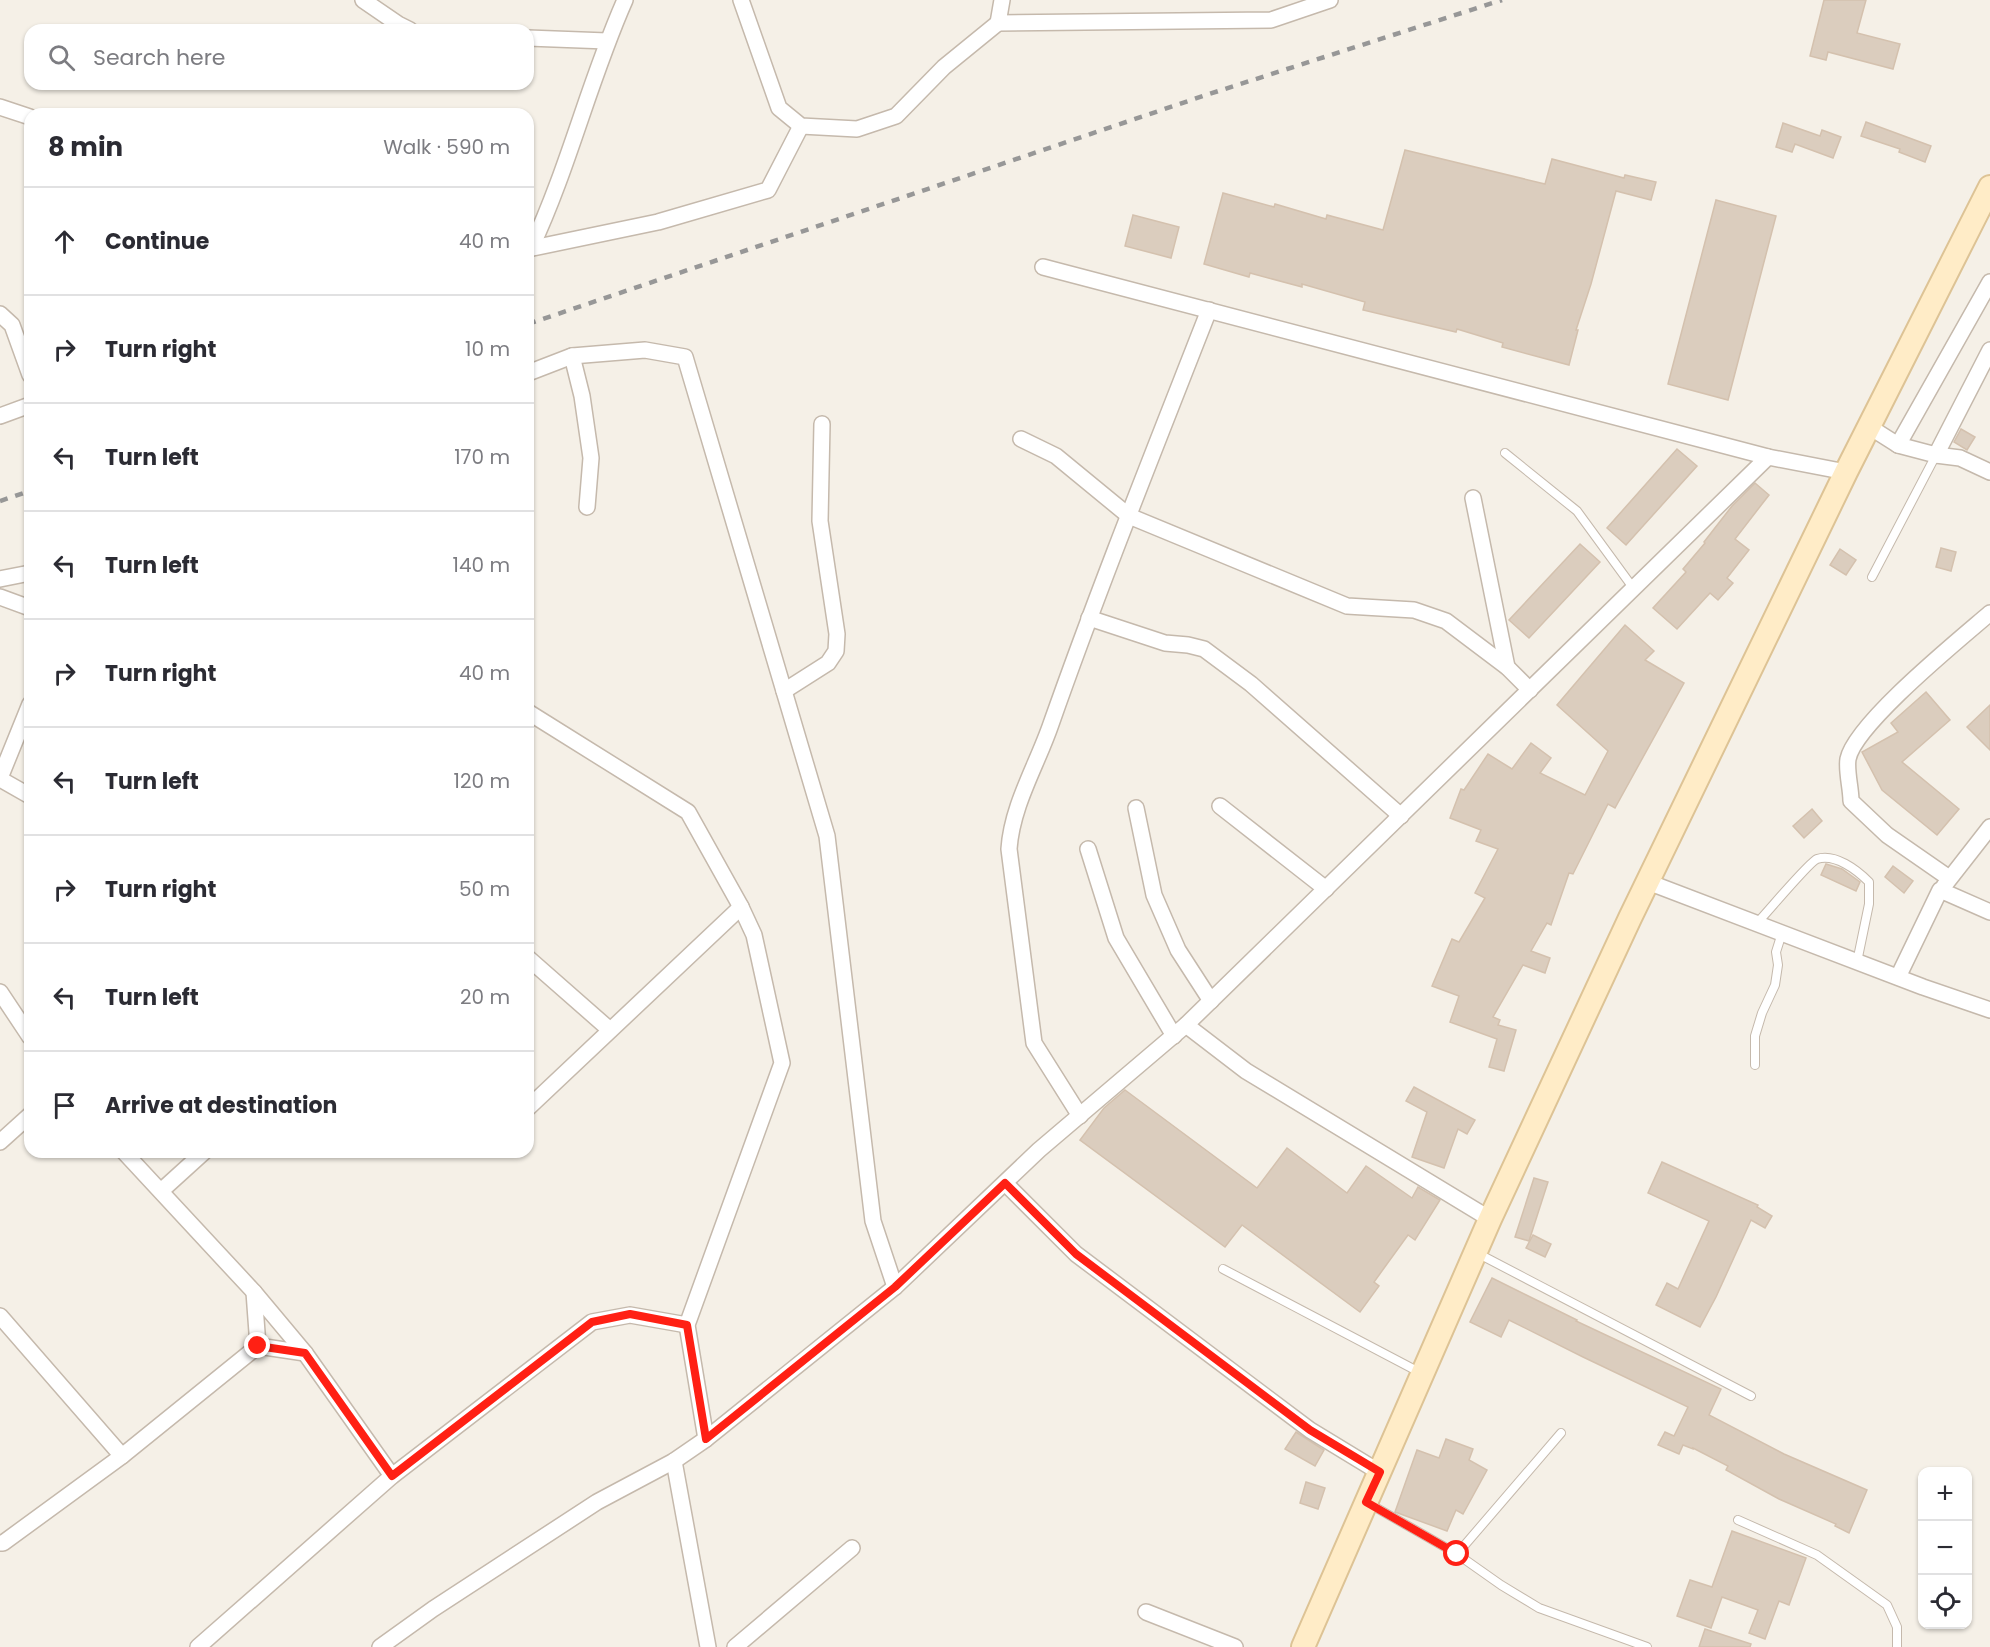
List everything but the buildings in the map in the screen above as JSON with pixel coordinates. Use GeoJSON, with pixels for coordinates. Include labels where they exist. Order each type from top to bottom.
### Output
{"type":"FeatureCollection","features":[{"type":"Feature","properties":{"kind":"main road"},"geometry":{"type":"LineString","coordinates":[[1303,1647],[1490,1219],[1648,882],[1868,426],[1990,187]]}},
{"type":"Feature","properties":{"kind":"street"},"geometry":{"type":"LineString","coordinates":[[363,0],[398,24]]}},
{"type":"Feature","properties":{"kind":"street"},"geometry":{"type":"LineString","coordinates":[[534,240],[549,211],[607,40],[625,0]]}},
{"type":"Feature","properties":{"kind":"street"},"geometry":{"type":"LineString","coordinates":[[741,0],[779,108],[801,126],[857,129],[896,116],[944,67],[998,23],[1271,20],[1330,0]]}},
{"type":"Feature","properties":{"kind":"street"},"geometry":{"type":"LineString","coordinates":[[998,23],[1002,0]]}},
{"type":"Feature","properties":{"kind":"street"},"geometry":{"type":"LineString","coordinates":[[534,38],[607,40]]}},
{"type":"Feature","properties":{"kind":"street"},"geometry":{"type":"LineString","coordinates":[[0,107],[24,115]]}},
{"type":"Feature","properties":{"kind":"street"},"geometry":{"type":"LineString","coordinates":[[534,247],[658,222],[768,190],[801,126]]}},
{"type":"Feature","properties":{"kind":"street"},"geometry":{"type":"LineString","coordinates":[[1043,267],[1768,457],[1846,472]]}},
{"type":"Feature","properties":{"kind":"street"},"geometry":{"type":"LineString","coordinates":[[1898,445],[1990,282]]}},
{"type":"Feature","properties":{"kind":"street"},"geometry":{"type":"LineString","coordinates":[[1080,1116],[1034,1043],[1009,849],[1010,833],[1014,817],[1045,743],[1089,618],[1209,310]]}},
{"type":"Feature","properties":{"kind":"street"},"geometry":{"type":"LineString","coordinates":[[0,314],[12,325],[24,358]]}},
{"type":"Feature","properties":{"kind":"street"},"geometry":{"type":"LineString","coordinates":[[534,371],[572,356],[645,350],[685,357],[827,836],[873,1221],[895,1287]]}},
{"type":"Feature","properties":{"kind":"street"},"geometry":{"type":"LineString","coordinates":[[1936,455],[1990,350]]}},
{"type":"Feature","properties":{"kind":"street"},"geometry":{"type":"LineString","coordinates":[[572,356],[582,396],[591,458],[587,507]]}},
{"type":"Feature","properties":{"kind":"street"},"geometry":{"type":"LineString","coordinates":[[0,416],[24,407]]}},
{"type":"Feature","properties":{"kind":"street"},"geometry":{"type":"LineString","coordinates":[[784,691],[828,663],[836,651],[837,634],[820,521],[822,424]]}},
{"type":"Feature","properties":{"kind":"street"},"geometry":{"type":"LineString","coordinates":[[1868,426],[1898,445],[1936,455],[1960,458],[1990,472]]}},
{"type":"Feature","properties":{"kind":"street"},"geometry":{"type":"LineString","coordinates":[[1021,439],[1056,456],[1129,516],[1347,606],[1414,609],[1446,621],[1507,667],[1530,690]]}},
{"type":"Feature","properties":{"kind":"street"},"geometry":{"type":"LineString","coordinates":[[380,1647],[597,1502],[674,1461],[706,1439],[895,1287],[1005,1183],[1186,1025],[1768,457]]}},
{"type":"Feature","properties":{"kind":"street"},"geometry":{"type":"LineString","coordinates":[[1473,498],[1507,667]]}},
{"type":"Feature","properties":{"kind":"street"},"geometry":{"type":"LineString","coordinates":[[0,579],[24,574]]}},
{"type":"Feature","properties":{"kind":"street"},"geometry":{"type":"LineString","coordinates":[[0,597],[24,607]]}},
{"type":"Feature","properties":{"kind":"street"},"geometry":{"type":"LineString","coordinates":[[1990,613],[1926,668],[1881,713],[1859,736],[1848,759],[1851,801],[1945,884],[1990,912]]}},
{"type":"Feature","properties":{"kind":"street"},"geometry":{"type":"LineString","coordinates":[[1089,618],[1165,643],[1204,649],[1251,684],[1401,816]]}},
{"type":"Feature","properties":{"kind":"street"},"geometry":{"type":"LineString","coordinates":[[534,716],[688,812],[754,935],[782,1063],[687,1325],[706,1439]]}},
{"type":"Feature","properties":{"kind":"street"},"geometry":{"type":"LineString","coordinates":[[24,719],[0,779],[24,793]]}},
{"type":"Feature","properties":{"kind":"street"},"geometry":{"type":"LineString","coordinates":[[1220,806],[1326,889]]}},
{"type":"Feature","properties":{"kind":"street"},"geometry":{"type":"LineString","coordinates":[[1136,808],[1154,895],[1178,950],[1211,1001]]}},
{"type":"Feature","properties":{"kind":"street"},"geometry":{"type":"LineString","coordinates":[[1898,977],[1945,884],[1990,827]]}},
{"type":"Feature","properties":{"kind":"street"},"geometry":{"type":"LineString","coordinates":[[1088,849],[1116,938],[1174,1036]]}},
{"type":"Feature","properties":{"kind":"street"},"geometry":{"type":"LineString","coordinates":[[1648,882],[1990,1010]]}},
{"type":"Feature","properties":{"kind":"street"},"geometry":{"type":"LineString","coordinates":[[534,1102],[741,907]]}},
{"type":"Feature","properties":{"kind":"street"},"geometry":{"type":"LineString","coordinates":[[534,963],[610,1030]]}},
{"type":"Feature","properties":{"kind":"street"},"geometry":{"type":"LineString","coordinates":[[0,992],[24,1028]]}},
{"type":"Feature","properties":{"kind":"street"},"geometry":{"type":"LineString","coordinates":[[1186,1025],[1246,1071],[1490,1219]]}},
{"type":"Feature","properties":{"kind":"street"},"geometry":{"type":"LineString","coordinates":[[0,1142],[24,1120]]}},
{"type":"Feature","properties":{"kind":"street"},"geometry":{"type":"LineString","coordinates":[[130,1158],[254,1292],[305,1353],[392,1476]]}},
{"type":"Feature","properties":{"kind":"street"},"geometry":{"type":"LineString","coordinates":[[161,1191],[197,1158]]}},
{"type":"Feature","properties":{"kind":"street"},"geometry":{"type":"LineString","coordinates":[[1005,1183],[1076,1254],[1310,1430],[1380,1472]]}},
{"type":"Feature","properties":{"kind":"street"},"geometry":{"type":"LineString","coordinates":[[254,1292],[258,1346]]}},
{"type":"Feature","properties":{"kind":"street"},"geometry":{"type":"LineString","coordinates":[[198,1647],[392,1476],[592,1322],[630,1314],[687,1325]]}},
{"type":"Feature","properties":{"kind":"street"},"geometry":{"type":"LineString","coordinates":[[0,1316],[122,1456]]}},
{"type":"Feature","properties":{"kind":"street"},"geometry":{"type":"LineString","coordinates":[[0,1543],[122,1456],[258,1346],[305,1353]]}},
{"type":"Feature","properties":{"kind":"street"},"geometry":{"type":"LineString","coordinates":[[674,1461],[708,1647]]}},
{"type":"Feature","properties":{"kind":"street"},"geometry":{"type":"LineString","coordinates":[[735,1647],[852,1548]]}},
{"type":"Feature","properties":{"kind":"street"},"geometry":{"type":"LineString","coordinates":[[1146,1612],[1235,1647]]}},
{"type":"Feature","properties":{"kind":"lane"},"geometry":{"type":"LineString","coordinates":[[1504,453],[1577,511],[1634,588]]}},
{"type":"Feature","properties":{"kind":"lane"},"geometry":{"type":"LineString","coordinates":[[1872,577],[1936,455]]}},
{"type":"Feature","properties":{"kind":"lane"},"geometry":{"type":"LineString","coordinates":[[1757,924],[1814,861],[1832,858],[1859,872],[1869,882],[1869,904],[1857,962]]}},
{"type":"Feature","properties":{"kind":"lane"},"geometry":{"type":"LineString","coordinates":[[1755,1065],[1755,1036],[1762,1013],[1775,985],[1778,965],[1776,952],[1782,933]]}},
{"type":"Feature","properties":{"kind":"lane"},"geometry":{"type":"LineString","coordinates":[[1476,1252],[1750,1396]]}},
{"type":"Feature","properties":{"kind":"lane"},"geometry":{"type":"LineString","coordinates":[[1223,1269],[1423,1374]]}},
{"type":"Feature","properties":{"kind":"lane"},"geometry":{"type":"LineString","coordinates":[[1457,1554],[1561,1433]]}},
{"type":"Feature","properties":{"kind":"lane"},"geometry":{"type":"LineString","coordinates":[[1366,1502],[1457,1554],[1539,1608],[1647,1647]]}},
{"type":"Feature","properties":{"kind":"lane"},"geometry":{"type":"LineString","coordinates":[[1738,1520],[1817,1555],[1887,1605],[1897,1627],[1897,1647]]}},
{"type":"Feature","properties":{"kind":"railway"},"geometry":{"type":"LineString","coordinates":[[534,322],[1203,96],[1502,0]]}},
{"type":"Feature","properties":{"kind":"railway"},"geometry":{"type":"LineString","coordinates":[[0,501],[24,493]]}},
{"type":"Feature","properties":{"kind":"route"},"geometry":{"type":"LineString","coordinates":[[258,1346],[305,1353],[392,1476],[592,1322],[630,1314],[687,1325],[706,1439],[895,1287],[1005,1183],[1076,1254],[1310,1430],[1380,1472],[1366,1502],[1457,1554]]}}]}
